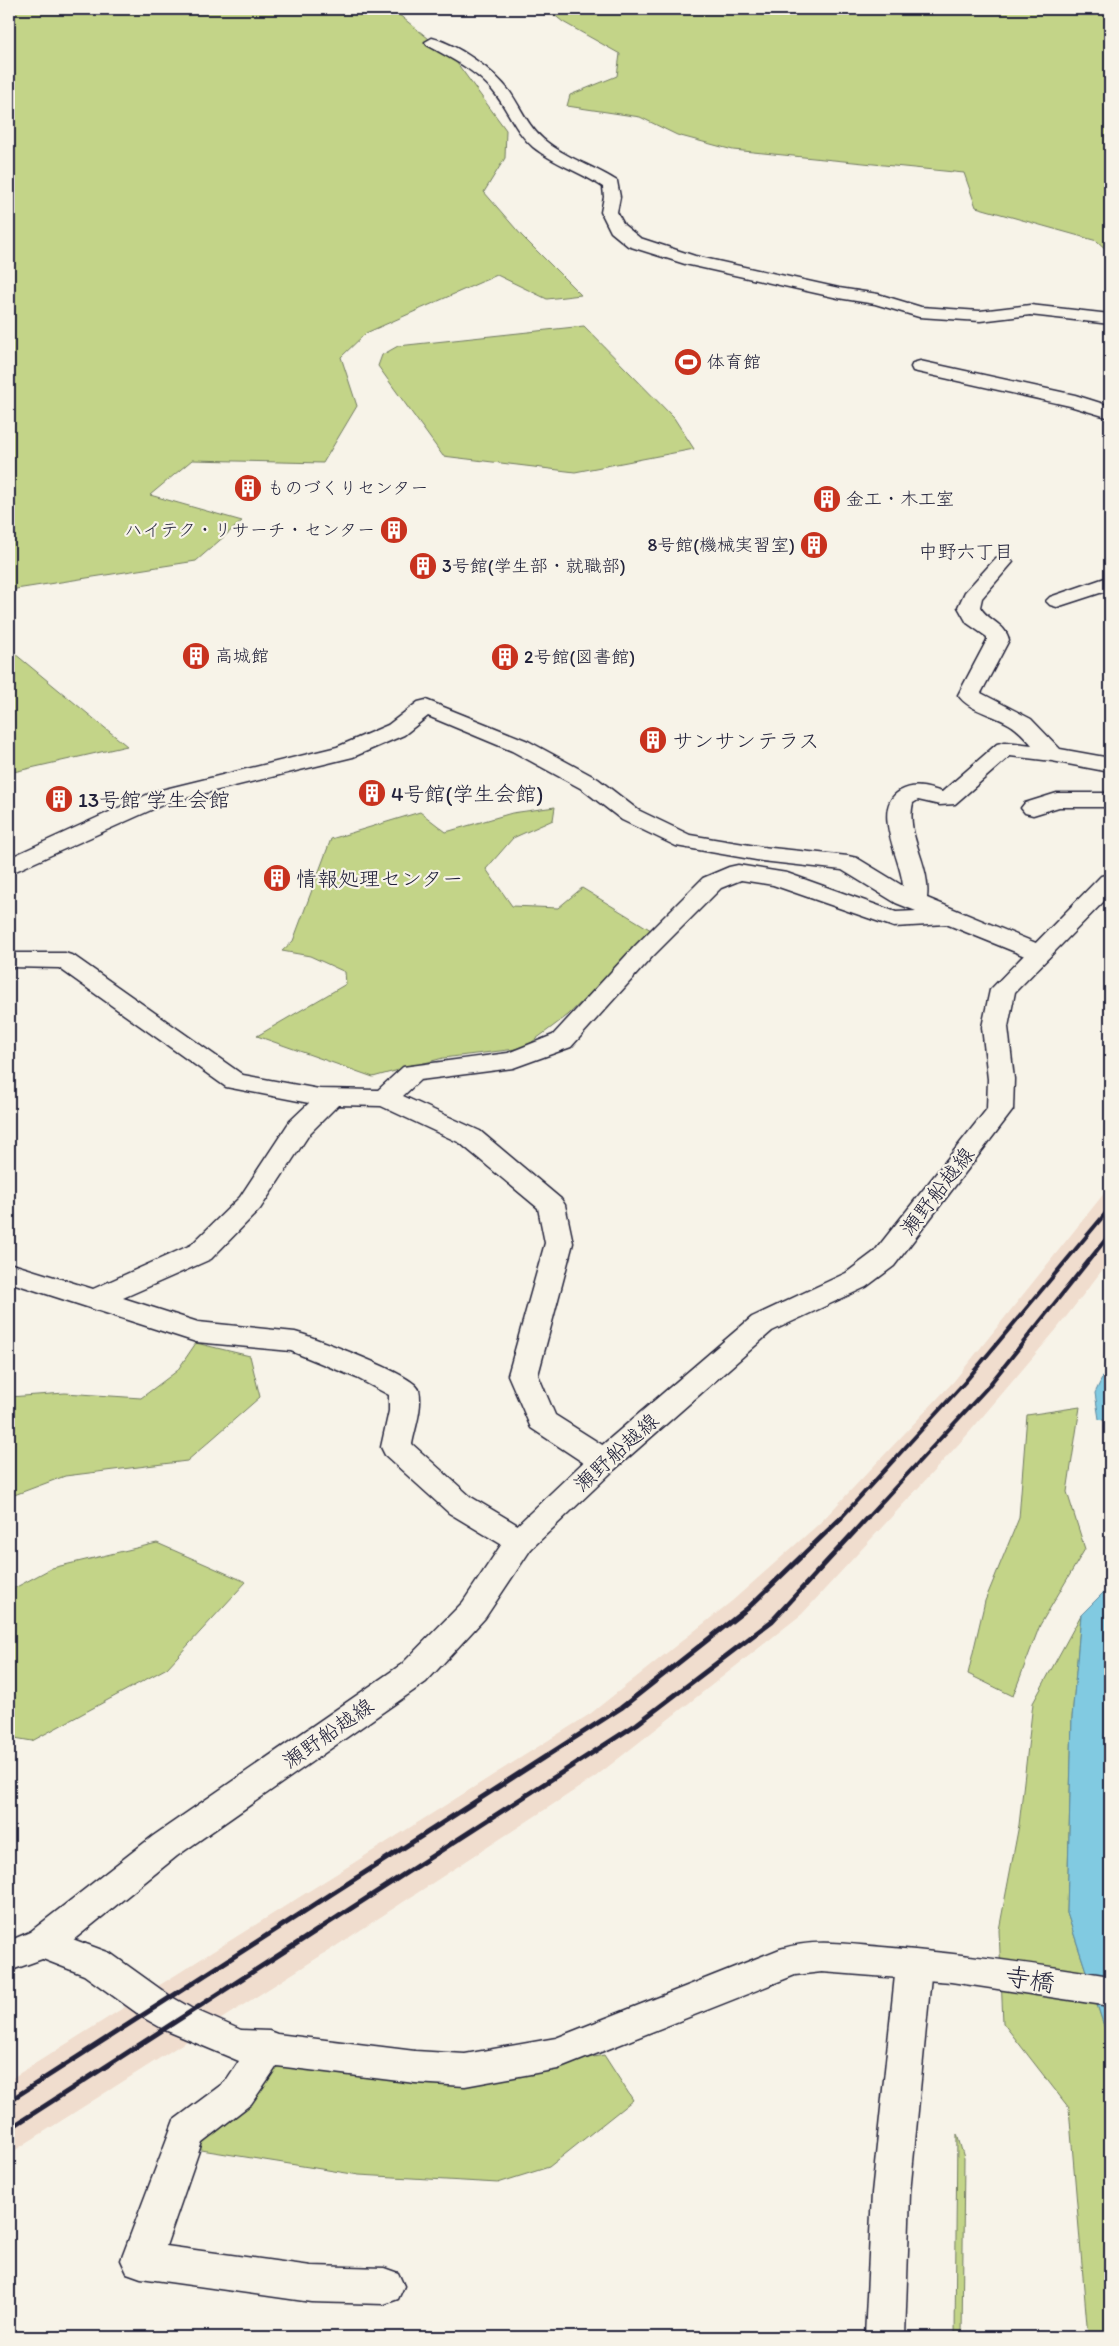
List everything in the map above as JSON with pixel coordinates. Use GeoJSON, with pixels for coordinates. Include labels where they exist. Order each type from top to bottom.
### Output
{"type":"FeatureCollection","features":[{"type":"Feature","properties":{"kind":"street"},"geometry":{"type":"LineString","coordinates":[[432,42],[464,60],[498,87],[519,123],[539,143],[557,155],[596,173],[611,185],[612,197],[609,212],[616,228],[634,242],[691,260],[838,293],[878,299],[919,312],[980,316],[1030,310],[1110,319]]}},
{"type":"Feature","properties":{"kind":"street"},"geometry":{"type":"LineString","coordinates":[[920,367],[1075,402],[1110,412]]}},
{"type":"Feature","properties":{"kind":"street"},"geometry":{"type":"LineString","coordinates":[[1003,562],[972,596],[969,607],[975,618],[997,634],[998,640],[968,695],[985,706],[1017,720],[1034,733],[1052,754]]}},
{"type":"Feature","properties":{"kind":"street"},"geometry":{"type":"LineString","coordinates":[[1057,601],[1105,584],[1110,587]]}},
{"type":"Feature","properties":{"kind":"street"},"geometry":{"type":"LineString","coordinates":[[9,867],[161,797],[345,752],[396,730],[426,707],[520,746],[590,784],[630,815],[684,841],[762,854],[848,863],[914,902],[1039,953]]}},
{"type":"Feature","properties":{"kind":"street"},"geometry":{"type":"LineString","coordinates":[[914,902],[917,886],[915,872],[898,818],[902,800],[913,792],[927,793],[947,799],[1005,749],[1052,754],[1110,765]]}},
{"type":"Feature","properties":{"kind":"street"},"geometry":{"type":"LineString","coordinates":[[1033,808],[1057,800],[1110,800]]}},
{"type":"Feature","properties":{"kind":"street"},"geometry":{"type":"LineString","coordinates":[[384,1098],[412,1073],[513,1060],[562,1041],[643,952],[712,883],[738,872],[778,878],[894,920],[951,917]]}},
{"type":"Feature","properties":{"kind":"street","name":"瀬野船越線"},"geometry":{"type":"LineString","coordinates":[[9,1956],[42,1944],[165,1846],[414,1673],[474,1610],[520,1540],[604,1460],[762,1324],[856,1280],[884,1259],[1000,1110],[1001,1079],[995,1028],[1003,990],[1110,881]]}},
{"type":"Feature","properties":{"kind":"street"},"geometry":{"type":"LineString","coordinates":[[9,960],[65,961],[235,1082],[319,1097],[384,1098],[470,1137],[551,1205],[559,1244],[523,1375],[542,1421],[604,1460]]}},
{"type":"Feature","properties":{"kind":"street"},"geometry":{"type":"LineString","coordinates":[[94,1300],[201,1252],[250,1203],[300,1127],[331,1097]]}},
{"type":"Feature","properties":{"kind":"street"},"geometry":{"type":"LineString","coordinates":[[9,1272],[196,1332],[294,1342],[367,1371],[404,1390],[404,1411],[396,1447],[460,1505],[520,1540]]}},
{"type":"Feature","properties":{"kind":"street","name":"寺橋"},"geometry":{"type":"LineString","coordinates":[[42,1944],[97,1964],[157,2007],[178,2019],[238,2044],[415,2067],[465,2070],[558,2053],[793,1960],[822,1957],[914,1966],[951,1967],[1110,1992]]}},
{"type":"Feature","properties":{"kind":"street"},"geometry":{"type":"LineString","coordinates":[[885,2337],[890,2193],[914,1966]]}},
{"type":"Feature","properties":{"kind":"street"},"geometry":{"type":"LineString","coordinates":[[269,2048],[238,2093],[187,2132],[140,2260],[311,2284],[384,2286]]}},
{"type":"Feature","properties":{"kind":"shaded area"},"geometry":{"type":"Polygon","coordinates":[[[1110,1186],[1110,1260],[1056,1330],[967,1435],[802,1614],[595,1777],[336,1946],[9,2154],[9,2080],[590,1714],[732,1601],[821,1522],[954,1381],[1110,1186]]]}},
{"type":"Feature","properties":{"kind":"green space"},"geometry":{"type":"Polygon","coordinates":[[[9,9],[405,9],[398,14],[454,59],[506,130],[505,158],[484,192],[522,236],[581,295],[547,299],[497,275],[366,333],[341,357],[357,406],[323,463],[192,460],[150,495],[242,521],[196,561],[16,589],[9,599],[9,9]]]}},
{"type":"Feature","properties":{"kind":"green space"},"geometry":{"type":"Polygon","coordinates":[[[547,9],[1110,9],[1110,253],[1097,241],[976,207],[964,173],[733,150],[677,135],[640,117],[567,106],[570,95],[617,76],[620,54],[563,22],[547,9]]]}},
{"type":"Feature","properties":{"kind":"green space"},"geometry":{"type":"Polygon","coordinates":[[[584,326],[674,418],[694,449],[575,472],[443,456],[378,366],[382,355],[398,346],[584,326]]]}},
{"type":"Feature","properties":{"kind":"green space"},"geometry":{"type":"Polygon","coordinates":[[[9,649],[127,746],[9,773],[9,649]]]}},
{"type":"Feature","properties":{"kind":"green space"},"geometry":{"type":"Polygon","coordinates":[[[555,807],[553,820],[513,838],[486,869],[512,906],[558,908],[582,888],[651,930],[628,957],[568,1015],[524,1048],[443,1058],[373,1077],[257,1036],[346,984],[345,972],[310,956],[282,951],[293,941],[331,839],[420,812],[446,832],[512,813],[555,807]]]}},
{"type":"Feature","properties":{"kind":"green space"},"geometry":{"type":"Polygon","coordinates":[[[196,1343],[250,1356],[260,1397],[187,1461],[65,1476],[9,1497],[9,1397],[65,1393],[141,1398],[177,1371],[196,1343]]]}},
{"type":"Feature","properties":{"kind":"green space"},"geometry":{"type":"Polygon","coordinates":[[[1080,1407],[1067,1492],[1085,1549],[1040,1625],[1013,1696],[968,1674],[985,1601],[1019,1518],[1027,1415],[1080,1407]]]}},
{"type":"Feature","properties":{"kind":"green space"},"geometry":{"type":"Polygon","coordinates":[[[157,1543],[246,1582],[167,1668],[32,1741],[9,1737],[9,1591],[52,1568],[157,1543]]]}},
{"type":"Feature","properties":{"kind":"green space"},"geometry":{"type":"Polygon","coordinates":[[[1081,1615],[1072,1718],[1067,1913],[1108,2038],[1110,2053],[1110,2337],[1088,2337],[1069,2108],[1003,2023],[999,1930],[1019,1825],[1033,1703],[1081,1615]]]}},
{"type":"Feature","properties":{"kind":"green space"},"geometry":{"type":"Polygon","coordinates":[[[604,2055],[633,2100],[549,2167],[498,2183],[359,2175],[195,2149],[255,2095],[283,2060],[504,2074],[604,2055]]]}},
{"type":"Feature","properties":{"kind":"green space"},"geometry":{"type":"Polygon","coordinates":[[[957,2134],[964,2158],[962,2337],[955,2337],[957,2134]]]}},
{"type":"Feature","properties":{"kind":"water"},"geometry":{"type":"Polygon","coordinates":[[[1110,1362],[1110,1422],[1099,1419],[1095,1393],[1110,1362]]]}},
{"type":"Feature","properties":{"kind":"water"},"geometry":{"type":"Polygon","coordinates":[[[1110,1586],[1110,2053],[1108,2038],[1067,1913],[1072,1718],[1081,1615],[1110,1586]]]}},
{"type":"Feature","properties":{"kind":"railway"},"geometry":{"type":"LineString","coordinates":[[840,1519],[965,1382],[1110,1208]]}},
{"type":"Feature","properties":{"kind":"railway"},"geometry":{"type":"LineString","coordinates":[[866,1519],[986,1389],[1110,1234]]}},
{"type":"Feature","properties":{"kind":"railway"},"geometry":{"type":"LineString","coordinates":[[9,2129],[637,1724],[772,1621],[867,1518]]}},
{"type":"Feature","properties":{"kind":"railway"},"geometry":{"type":"LineString","coordinates":[[9,2101],[621,1708],[748,1608],[840,1519]]}},
{"type":"Feature","properties":{"kind":"place","name":"体育館"},"geometry":{"type":"Point","coordinates":[688,362]}},
{"type":"Feature","properties":{"kind":"place","name":"ものづくりセンター"},"geometry":{"type":"Point","coordinates":[248,488]}},
{"type":"Feature","properties":{"kind":"place","name":"金工・木工室"},"geometry":{"type":"Point","coordinates":[827,499]}},
{"type":"Feature","properties":{"kind":"place","name":"ハイテク・リサーチ・センター"},"geometry":{"type":"Point","coordinates":[394,530]}},
{"type":"Feature","properties":{"kind":"place","name":"8号館(機械実習室)"},"geometry":{"type":"Point","coordinates":[814,545]}},
{"type":"Feature","properties":{"kind":"place","name":"3号館(学生部・就職部)"},"geometry":{"type":"Point","coordinates":[423,566]}},
{"type":"Feature","properties":{"kind":"place","name":"高城館"},"geometry":{"type":"Point","coordinates":[196,656]}},
{"type":"Feature","properties":{"kind":"place","name":"2号館(図書館)"},"geometry":{"type":"Point","coordinates":[505,657]}},
{"type":"Feature","properties":{"kind":"place","name":"サンサンテラス"},"geometry":{"type":"Point","coordinates":[653,740]}},
{"type":"Feature","properties":{"kind":"place","name":"4号館(学生会館)"},"geometry":{"type":"Point","coordinates":[372,793]}},
{"type":"Feature","properties":{"kind":"place","name":"13号館 学生会館"},"geometry":{"type":"Point","coordinates":[59,799]}},
{"type":"Feature","properties":{"kind":"place","name":"情報処理センター"},"geometry":{"type":"Point","coordinates":[277,878]}},
{"type":"Feature","properties":{"kind":"district","name":"中野六丁目"},"geometry":{"type":"Point","coordinates":[966,551]}}]}
